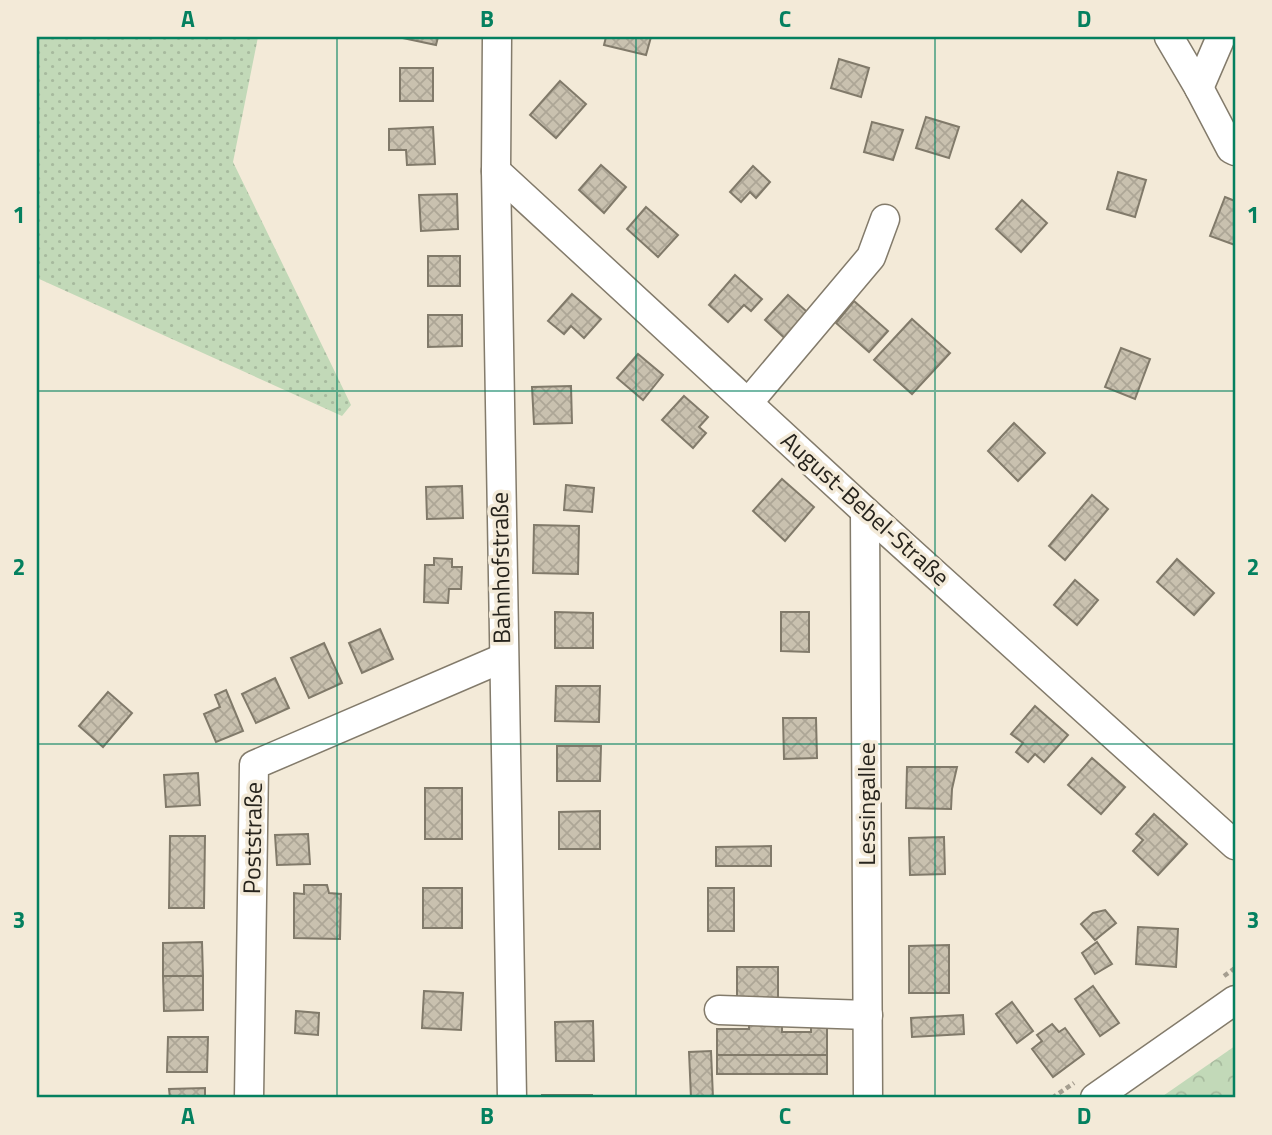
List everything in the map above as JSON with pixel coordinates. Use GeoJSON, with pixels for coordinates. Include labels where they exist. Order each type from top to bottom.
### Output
{"type":"FeatureCollection","features":[{"type":"Feature","properties":{"kind":"street","name":"Bahnhofstraße"},"geometry":{"type":"LineString","coordinates":[[497,37],[496,172],[512,1098]]}},
{"type":"Feature","properties":{"kind":"street"},"geometry":{"type":"LineString","coordinates":[[1169,37],[1231,149],[1235,151]]}},
{"type":"Feature","properties":{"kind":"street"},"geometry":{"type":"LineString","coordinates":[[1199,88],[1222,37]]}},
{"type":"Feature","properties":{"kind":"street","name":"August-Bebel-Straße"},"geometry":{"type":"LineString","coordinates":[[496,172],[865,511],[1235,845]]}},
{"type":"Feature","properties":{"kind":"street"},"geometry":{"type":"LineString","coordinates":[[748,403],[871,257],[885,219]]}},
{"type":"Feature","properties":{"kind":"street","name":"Lessingallee"},"geometry":{"type":"LineString","coordinates":[[865,511],[868,1098]]}},
{"type":"Feature","properties":{"kind":"street","name":"Poststraße"},"geometry":{"type":"LineString","coordinates":[[249,1098],[254,765],[503,658]]}},
{"type":"Feature","properties":{"kind":"street"},"geometry":{"type":"LineString","coordinates":[[1095,1098],[1235,1000]]}},
{"type":"Feature","properties":{"kind":"street"},"geometry":{"type":"LineString","coordinates":[[719,1010],[868,1014]]}},
{"type":"Feature","properties":{"kind":"green space"},"geometry":{"type":"Polygon","coordinates":[[[37,37],[258,37],[233,162],[351,405],[342,416],[37,278],[37,37]]]}},
{"type":"Feature","properties":{"kind":"green space"},"geometry":{"type":"Polygon","coordinates":[[[1235,1046],[1235,1098],[1160,1098],[1235,1046]]]}},
{"type":"Feature","properties":{"kind":"building"},"geometry":{"type":"Polygon","coordinates":[[[398,37],[438,37],[436,45],[398,37]]]}},
{"type":"Feature","properties":{"kind":"building"},"geometry":{"type":"Polygon","coordinates":[[[606,37],[651,37],[646,55],[604,45],[606,37]]]}},
{"type":"Feature","properties":{"kind":"building"},"geometry":{"type":"Polygon","coordinates":[[[839,59],[869,68],[861,97],[831,88],[839,59]]]}},
{"type":"Feature","properties":{"kind":"building"},"geometry":{"type":"Polygon","coordinates":[[[400,68],[433,68],[433,101],[400,101],[400,68]]]}},
{"type":"Feature","properties":{"kind":"building"},"geometry":{"type":"Polygon","coordinates":[[[560,81],[586,104],[556,138],[530,115],[560,81]]]}},
{"type":"Feature","properties":{"kind":"building"},"geometry":{"type":"Polygon","coordinates":[[[926,117],[959,127],[949,158],[916,148],[926,117]]]}},
{"type":"Feature","properties":{"kind":"building"},"geometry":{"type":"Polygon","coordinates":[[[872,122],[903,130],[893,160],[864,152],[872,122]]]}},
{"type":"Feature","properties":{"kind":"building"},"geometry":{"type":"Polygon","coordinates":[[[433,127],[435,164],[407,165],[406,150],[389,150],[389,129],[433,127]]]}},
{"type":"Feature","properties":{"kind":"building"},"geometry":{"type":"Polygon","coordinates":[[[601,165],[626,187],[604,213],[579,190],[601,165]]]}},
{"type":"Feature","properties":{"kind":"building"},"geometry":{"type":"Polygon","coordinates":[[[753,166],[770,182],[756,198],[750,192],[741,202],[730,192],[753,166]]]}},
{"type":"Feature","properties":{"kind":"building"},"geometry":{"type":"Polygon","coordinates":[[[1118,172],[1146,180],[1135,217],[1107,209],[1118,172]]]}},
{"type":"Feature","properties":{"kind":"building"},"geometry":{"type":"Polygon","coordinates":[[[457,194],[458,229],[421,231],[419,195],[457,194]]]}},
{"type":"Feature","properties":{"kind":"building"},"geometry":{"type":"Polygon","coordinates":[[[1225,197],[1235,201],[1235,245],[1210,236],[1225,197]]]}},
{"type":"Feature","properties":{"kind":"building"},"geometry":{"type":"Polygon","coordinates":[[[1022,200],[1047,223],[1021,252],[996,229],[1022,200]]]}},
{"type":"Feature","properties":{"kind":"building"},"geometry":{"type":"Polygon","coordinates":[[[646,207],[678,235],[658,257],[627,229],[646,207]]]}},
{"type":"Feature","properties":{"kind":"building"},"geometry":{"type":"Polygon","coordinates":[[[428,256],[460,256],[460,286],[428,286],[428,256]]]}},
{"type":"Feature","properties":{"kind":"building"},"geometry":{"type":"Polygon","coordinates":[[[735,275],[762,299],[751,311],[744,305],[728,322],[709,305],[735,275]]]}},
{"type":"Feature","properties":{"kind":"building"},"geometry":{"type":"Polygon","coordinates":[[[572,294],[601,319],[584,338],[571,326],[564,334],[548,321],[572,294]]]}},
{"type":"Feature","properties":{"kind":"building"},"geometry":{"type":"Polygon","coordinates":[[[788,295],[814,318],[791,344],[765,320],[788,295]]]}},
{"type":"Feature","properties":{"kind":"building"},"geometry":{"type":"Polygon","coordinates":[[[854,301],[888,331],[869,352],[836,323],[854,301]]]}},
{"type":"Feature","properties":{"kind":"building"},"geometry":{"type":"Polygon","coordinates":[[[428,315],[462,315],[462,346],[428,347],[428,315]]]}},
{"type":"Feature","properties":{"kind":"building"},"geometry":{"type":"Polygon","coordinates":[[[912,319],[950,353],[912,394],[874,360],[912,319]]]}},
{"type":"Feature","properties":{"kind":"building"},"geometry":{"type":"Polygon","coordinates":[[[1121,348],[1150,359],[1135,399],[1105,387],[1121,348]]]}},
{"type":"Feature","properties":{"kind":"building"},"geometry":{"type":"Polygon","coordinates":[[[638,354],[663,375],[643,400],[617,378],[638,354]]]}},
{"type":"Feature","properties":{"kind":"building"},"geometry":{"type":"Polygon","coordinates":[[[571,386],[572,423],[534,424],[532,387],[571,386]]]}},
{"type":"Feature","properties":{"kind":"building"},"geometry":{"type":"Polygon","coordinates":[[[684,396],[708,417],[699,427],[706,433],[693,448],[662,420],[684,396]]]}},
{"type":"Feature","properties":{"kind":"building"},"geometry":{"type":"Polygon","coordinates":[[[1014,423],[1045,453],[1018,481],[988,451],[1014,423]]]}},
{"type":"Feature","properties":{"kind":"building"},"geometry":{"type":"Polygon","coordinates":[[[782,479],[814,507],[785,541],[753,511],[782,479]]]}},
{"type":"Feature","properties":{"kind":"building"},"geometry":{"type":"Polygon","coordinates":[[[566,485],[594,488],[592,512],[564,510],[566,485]]]}},
{"type":"Feature","properties":{"kind":"building"},"geometry":{"type":"Polygon","coordinates":[[[462,486],[463,518],[427,519],[426,487],[462,486]]]}},
{"type":"Feature","properties":{"kind":"building"},"geometry":{"type":"Polygon","coordinates":[[[1092,495],[1108,509],[1065,560],[1049,546],[1092,495]]]}},
{"type":"Feature","properties":{"kind":"building"},"geometry":{"type":"Polygon","coordinates":[[[534,525],[579,526],[578,574],[533,573],[534,525]]]}},
{"type":"Feature","properties":{"kind":"building"},"geometry":{"type":"Polygon","coordinates":[[[434,558],[452,559],[452,567],[462,567],[461,589],[449,589],[448,603],[424,602],[425,565],[434,565],[434,558]]]}},
{"type":"Feature","properties":{"kind":"building"},"geometry":{"type":"Polygon","coordinates":[[[1177,559],[1214,593],[1194,615],[1157,582],[1177,559]]]}},
{"type":"Feature","properties":{"kind":"building"},"geometry":{"type":"Polygon","coordinates":[[[1075,580],[1098,600],[1077,625],[1054,605],[1075,580]]]}},
{"type":"Feature","properties":{"kind":"building"},"geometry":{"type":"Polygon","coordinates":[[[555,612],[593,613],[593,648],[555,648],[555,612]]]}},
{"type":"Feature","properties":{"kind":"building"},"geometry":{"type":"Polygon","coordinates":[[[781,612],[809,612],[809,652],[781,651],[781,612]]]}},
{"type":"Feature","properties":{"kind":"building"},"geometry":{"type":"Polygon","coordinates":[[[380,629],[393,659],[362,673],[349,643],[380,629]]]}},
{"type":"Feature","properties":{"kind":"building"},"geometry":{"type":"Polygon","coordinates":[[[324,643],[342,683],[309,698],[291,658],[324,643]]]}},
{"type":"Feature","properties":{"kind":"building"},"geometry":{"type":"Polygon","coordinates":[[[275,678],[289,708],[256,723],[242,694],[275,678]]]}},
{"type":"Feature","properties":{"kind":"building"},"geometry":{"type":"Polygon","coordinates":[[[556,686],[600,686],[599,722],[555,721],[556,686]]]}},
{"type":"Feature","properties":{"kind":"building"},"geometry":{"type":"Polygon","coordinates":[[[226,690],[243,731],[216,742],[204,714],[220,707],[215,695],[226,690]]]}},
{"type":"Feature","properties":{"kind":"building"},"geometry":{"type":"Polygon","coordinates":[[[108,692],[132,713],[103,747],[79,726],[108,692]]]}},
{"type":"Feature","properties":{"kind":"building"},"geometry":{"type":"Polygon","coordinates":[[[1035,706],[1068,735],[1044,762],[1035,754],[1028,762],[1016,752],[1023,743],[1011,734],[1035,706]]]}},
{"type":"Feature","properties":{"kind":"building"},"geometry":{"type":"Polygon","coordinates":[[[783,718],[816,718],[817,758],[784,759],[783,718]]]}},
{"type":"Feature","properties":{"kind":"building"},"geometry":{"type":"Polygon","coordinates":[[[557,746],[601,746],[600,781],[557,781],[557,746]]]}},
{"type":"Feature","properties":{"kind":"building"},"geometry":{"type":"Polygon","coordinates":[[[1092,758],[1125,787],[1101,814],[1068,785],[1092,758]]]}},
{"type":"Feature","properties":{"kind":"building"},"geometry":{"type":"Polygon","coordinates":[[[907,767],[957,767],[951,809],[906,808],[907,767]]]}},
{"type":"Feature","properties":{"kind":"building"},"geometry":{"type":"Polygon","coordinates":[[[198,773],[200,805],[166,807],[164,775],[198,773]]]}},
{"type":"Feature","properties":{"kind":"building"},"geometry":{"type":"Polygon","coordinates":[[[425,788],[462,788],[462,839],[425,839],[425,788]]]}},
{"type":"Feature","properties":{"kind":"building"},"geometry":{"type":"Polygon","coordinates":[[[600,811],[600,849],[559,849],[559,812],[600,811]]]}},
{"type":"Feature","properties":{"kind":"building"},"geometry":{"type":"Polygon","coordinates":[[[1154,814],[1187,844],[1158,875],[1133,851],[1143,840],[1136,834],[1154,814]]]}},
{"type":"Feature","properties":{"kind":"building"},"geometry":{"type":"Polygon","coordinates":[[[308,834],[310,864],[277,865],[275,835],[308,834]]]}},
{"type":"Feature","properties":{"kind":"building"},"geometry":{"type":"Polygon","coordinates":[[[170,836],[205,836],[204,908],[169,908],[170,836]]]}},
{"type":"Feature","properties":{"kind":"building"},"geometry":{"type":"Polygon","coordinates":[[[944,837],[945,874],[910,875],[909,838],[944,837]]]}},
{"type":"Feature","properties":{"kind":"building"},"geometry":{"type":"Polygon","coordinates":[[[771,846],[771,866],[716,866],[716,847],[771,846]]]}},
{"type":"Feature","properties":{"kind":"building"},"geometry":{"type":"Polygon","coordinates":[[[304,885],[327,885],[329,893],[341,894],[340,939],[294,938],[294,893],[304,894],[304,885]]]}},
{"type":"Feature","properties":{"kind":"building"},"geometry":{"type":"Polygon","coordinates":[[[423,888],[462,888],[462,928],[423,928],[423,888]]]}},
{"type":"Feature","properties":{"kind":"building"},"geometry":{"type":"Polygon","coordinates":[[[708,888],[734,888],[734,931],[708,931],[708,888]]]}},
{"type":"Feature","properties":{"kind":"building"},"geometry":{"type":"Polygon","coordinates":[[[1105,910],[1116,923],[1095,940],[1081,924],[1093,913],[1105,910]]]}},
{"type":"Feature","properties":{"kind":"building"},"geometry":{"type":"Polygon","coordinates":[[[1138,927],[1178,929],[1176,967],[1136,964],[1138,927]]]}},
{"type":"Feature","properties":{"kind":"building"},"geometry":{"type":"Polygon","coordinates":[[[202,942],[203,976],[163,976],[163,943],[202,942]]]}},
{"type":"Feature","properties":{"kind":"building"},"geometry":{"type":"Polygon","coordinates":[[[1097,942],[1112,964],[1095,974],[1082,953],[1097,942]]]}},
{"type":"Feature","properties":{"kind":"building"},"geometry":{"type":"Polygon","coordinates":[[[949,945],[949,993],[909,993],[909,946],[949,945]]]}},
{"type":"Feature","properties":{"kind":"building"},"geometry":{"type":"Polygon","coordinates":[[[737,967],[778,967],[778,1006],[737,1007],[737,967]]]}},
{"type":"Feature","properties":{"kind":"building"},"geometry":{"type":"Polygon","coordinates":[[[163,976],[203,976],[203,1010],[164,1011],[163,976]]]}},
{"type":"Feature","properties":{"kind":"building"},"geometry":{"type":"Polygon","coordinates":[[[1093,986],[1119,1023],[1100,1036],[1075,999],[1093,986]]]}},
{"type":"Feature","properties":{"kind":"building"},"geometry":{"type":"Polygon","coordinates":[[[424,991],[463,993],[461,1030],[422,1028],[424,991]]]}},
{"type":"Feature","properties":{"kind":"building"},"geometry":{"type":"Polygon","coordinates":[[[1012,1002],[1033,1031],[1017,1043],[996,1014],[1012,1002]]]}},
{"type":"Feature","properties":{"kind":"building"},"geometry":{"type":"Polygon","coordinates":[[[296,1011],[319,1013],[318,1035],[295,1033],[296,1011]]]}},
{"type":"Feature","properties":{"kind":"building"},"geometry":{"type":"Polygon","coordinates":[[[963,1015],[964,1034],[912,1037],[911,1018],[963,1015]]]}},
{"type":"Feature","properties":{"kind":"building"},"geometry":{"type":"Polygon","coordinates":[[[811,1020],[827,1020],[827,1055],[717,1055],[717,1029],[749,1029],[749,1021],[782,1021],[782,1032],[811,1032],[811,1020]]]}},
{"type":"Feature","properties":{"kind":"building"},"geometry":{"type":"Polygon","coordinates":[[[593,1021],[594,1061],[556,1061],[555,1022],[593,1021]]]}},
{"type":"Feature","properties":{"kind":"building"},"geometry":{"type":"Polygon","coordinates":[[[1052,1024],[1059,1032],[1065,1028],[1084,1054],[1053,1077],[1032,1049],[1042,1041],[1037,1035],[1052,1024]]]}},
{"type":"Feature","properties":{"kind":"building"},"geometry":{"type":"Polygon","coordinates":[[[168,1037],[208,1037],[207,1072],[167,1072],[168,1037]]]}},
{"type":"Feature","properties":{"kind":"building"},"geometry":{"type":"Polygon","coordinates":[[[711,1051],[713,1098],[691,1098],[689,1052],[711,1051]]]}},
{"type":"Feature","properties":{"kind":"building"},"geometry":{"type":"Polygon","coordinates":[[[717,1055],[827,1055],[827,1074],[717,1074],[717,1055]]]}},
{"type":"Feature","properties":{"kind":"building"},"geometry":{"type":"Polygon","coordinates":[[[205,1088],[205,1098],[170,1098],[169,1089],[205,1088]]]}},
{"type":"Feature","properties":{"kind":"building"},"geometry":{"type":"Polygon","coordinates":[[[542,1095],[592,1095],[592,1098],[542,1098],[542,1095]]]}}]}
